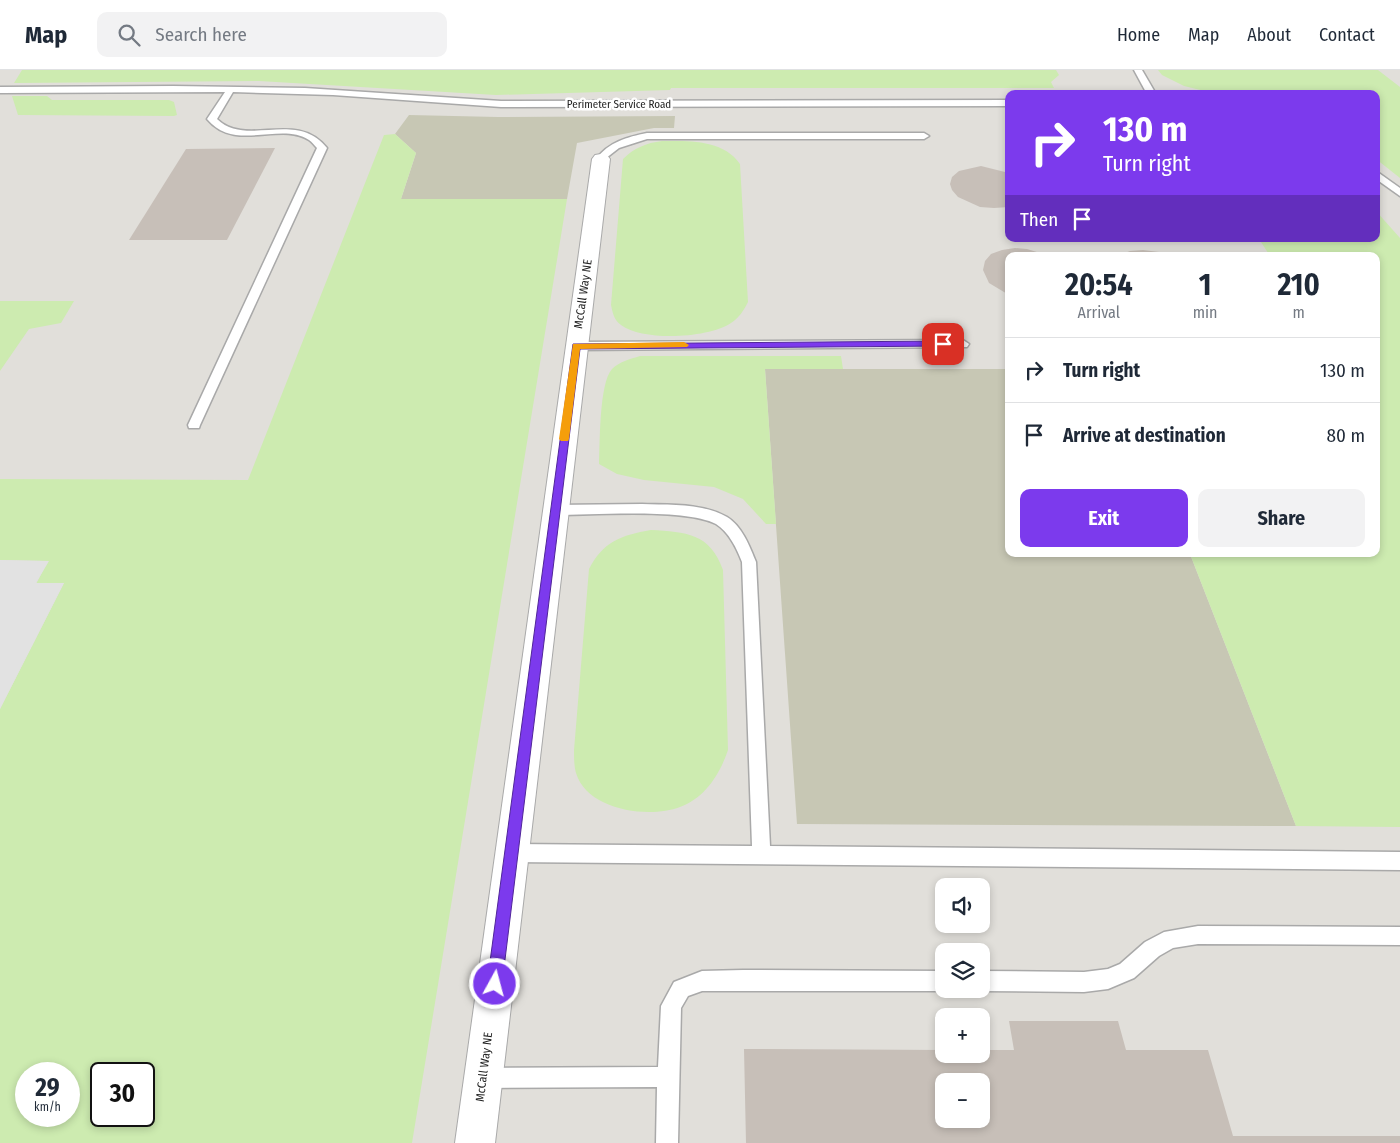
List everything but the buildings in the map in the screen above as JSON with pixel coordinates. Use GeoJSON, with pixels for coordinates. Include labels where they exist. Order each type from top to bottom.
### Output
{"type":"FeatureCollection","features":[{"type":"Feature","properties":{"kind":"street","name":"McCall Way NE"},"geometry":{"type":"LineString","coordinates":[[475,1143],[600,159]]}},
{"type":"Feature","properties":{"kind":"lane"},"geometry":{"type":"LineString","coordinates":[[1138,70],[1150,90]]}},
{"type":"Feature","properties":{"kind":"lane","name":"Perimeter Service Road"},"geometry":{"type":"LineString","coordinates":[[0,90],[329,92],[434,102],[501,104],[1005,103]]}},
{"type":"Feature","properties":{"kind":"lane"},"geometry":{"type":"LineString","coordinates":[[194,425],[322,148],[318,142],[301,133],[239,132],[220,128],[212,119],[230,90]]}},
{"type":"Feature","properties":{"kind":"lane"},"geometry":{"type":"LineString","coordinates":[[600,159],[620,142],[647,136],[924,136]]}},
{"type":"Feature","properties":{"kind":"lane"},"geometry":{"type":"LineString","coordinates":[[1380,177],[1400,193]]}},
{"type":"Feature","properties":{"kind":"lane"},"geometry":{"type":"LineString","coordinates":[[576,346],[963,344]]}},
{"type":"Feature","properties":{"kind":"lane"},"geometry":{"type":"LineString","coordinates":[[555,510],[678,510],[701,513],[721,521],[734,533],[744,547],[749,562],[761,854]]}},
{"type":"Feature","properties":{"kind":"lane"},"geometry":{"type":"LineString","coordinates":[[511,853],[1400,861]]}},
{"type":"Feature","properties":{"kind":"lane"},"geometry":{"type":"LineString","coordinates":[[990,981],[1084,982],[1108,979],[1127,971],[1152,949],[1171,939],[1198,935],[1400,936]]}},
{"type":"Feature","properties":{"kind":"lane"},"geometry":{"type":"LineString","coordinates":[[667,1143],[671,1006],[682,988],[702,981],[935,981]]}},
{"type":"Feature","properties":{"kind":"lane"},"geometry":{"type":"LineString","coordinates":[[483,1078],[668,1077]]}},
{"type":"Feature","properties":{"kind":"shaded area"},"geometry":{"type":"Polygon","coordinates":[[[0,70],[1400,70],[1400,1143],[0,1143],[0,70]]]}},
{"type":"Feature","properties":{"kind":"shaded area"},"geometry":{"type":"Polygon","coordinates":[[[409,115],[498,117],[675,116],[674,128],[654,128],[577,143],[567,199],[401,199],[416,153],[395,134],[409,115]]]}},
{"type":"Feature","properties":{"kind":"shaded area"},"geometry":{"type":"Polygon","coordinates":[[[765,369],[1005,369],[1005,557],[1191,557],[1296,826],[797,824],[765,369]]]}},
{"type":"Feature","properties":{"kind":"shaded area"},"geometry":{"type":"Polygon","coordinates":[[[0,560],[49,561],[36,583],[64,583],[0,709],[0,560]]]}},
{"type":"Feature","properties":{"kind":"green space"},"geometry":{"type":"Polygon","coordinates":[[[22,70],[1056,70],[1059,75],[1051,82],[1054,88],[671,88],[670,90],[496,95],[259,81],[14,83],[22,70]]]}},
{"type":"Feature","properties":{"kind":"green space"},"geometry":{"type":"Polygon","coordinates":[[[1158,70],[1378,70],[1400,87],[1400,178],[1380,162],[1380,90],[1200,90],[1184,86],[1162,75],[1158,70]]]}},
{"type":"Feature","properties":{"kind":"green space"},"geometry":{"type":"Polygon","coordinates":[[[12,96],[47,96],[52,100],[169,100],[174,102],[177,115],[18,115],[12,96]]]}},
{"type":"Feature","properties":{"kind":"green space"},"geometry":{"type":"Polygon","coordinates":[[[395,134],[416,153],[401,199],[567,199],[412,1143],[0,1143],[0,709],[64,583],[36,584],[48,561],[0,560],[0,479],[248,480],[384,135],[395,134]]]}},
{"type":"Feature","properties":{"kind":"green space"},"geometry":{"type":"Polygon","coordinates":[[[662,141],[694,142],[715,146],[733,156],[740,164],[748,302],[741,314],[731,323],[721,328],[693,335],[660,336],[631,330],[621,325],[615,319],[611,305],[623,159],[641,147],[662,141]]]}},
{"type":"Feature","properties":{"kind":"green space"},"geometry":{"type":"Polygon","coordinates":[[[1380,216],[1400,238],[1400,827],[1296,826],[1191,557],[1380,557],[1380,252],[1267,252],[1261,242],[1380,242],[1380,216]]]}},
{"type":"Feature","properties":{"kind":"green space"},"geometry":{"type":"Polygon","coordinates":[[[0,301],[74,301],[61,323],[29,329],[0,371],[0,301]]]}},
{"type":"Feature","properties":{"kind":"green space"},"geometry":{"type":"Polygon","coordinates":[[[640,356],[841,356],[843,369],[765,369],[776,524],[766,524],[743,499],[714,487],[644,480],[617,474],[599,464],[602,400],[608,376],[618,364],[640,356]]]}},
{"type":"Feature","properties":{"kind":"green space"},"geometry":{"type":"Polygon","coordinates":[[[651,530],[686,534],[704,542],[718,558],[723,570],[728,750],[716,776],[697,798],[680,807],[667,811],[652,812],[620,808],[592,796],[582,786],[574,764],[589,569],[600,552],[614,541],[631,534],[651,530]]]}},
{"type":"Feature","properties":{"kind":"slow traffic"},"geometry":{"type":"LineString","coordinates":[[564,439],[576,346],[684,345]]}},
{"type":"Feature","properties":{"kind":"route"},"geometry":{"type":"LineString","coordinates":[[495,984],[576,346],[943,344]]}}]}
